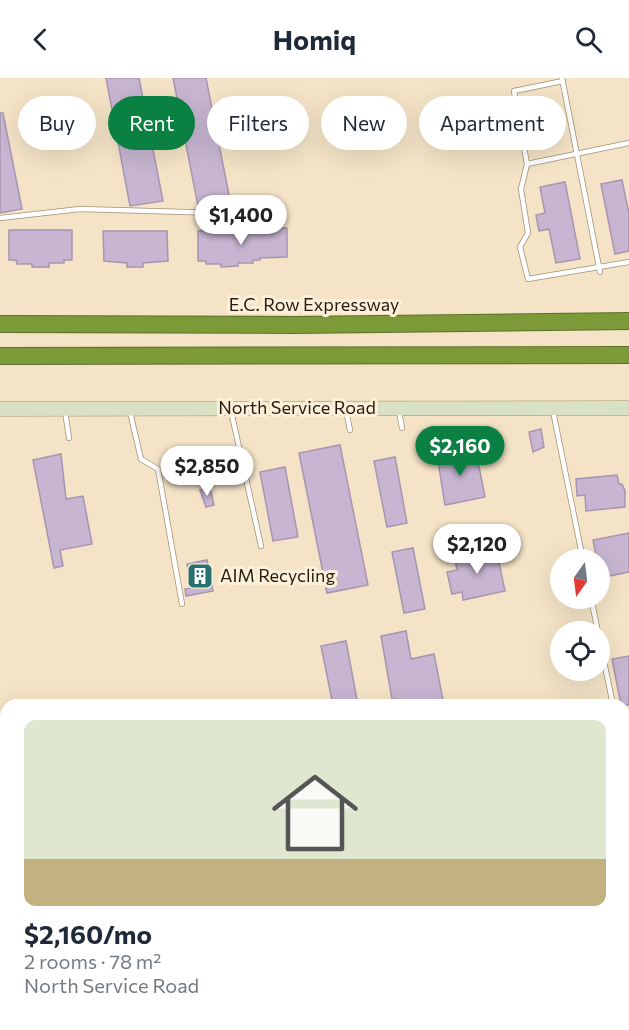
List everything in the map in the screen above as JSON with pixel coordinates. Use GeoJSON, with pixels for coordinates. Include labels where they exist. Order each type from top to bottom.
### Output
{"type":"FeatureCollection","features":[{"type":"Feature","properties":{"kind":"highway","name":"E.C. Row Expressway"},"geometry":{"type":"LineString","coordinates":[[0,324],[294,325],[629,321]]}},
{"type":"Feature","properties":{"kind":"highway"},"geometry":{"type":"LineString","coordinates":[[0,356],[629,355]]}},
{"type":"Feature","properties":{"kind":"street","name":"North Service Road"},"geometry":{"type":"LineString","coordinates":[[0,409],[629,408]]}},
{"type":"Feature","properties":{"kind":"lane"},"geometry":{"type":"LineString","coordinates":[[599,270],[563,80],[514,92],[527,164],[521,189],[528,233],[520,247],[528,279],[599,270],[629,262]]}},
{"type":"Feature","properties":{"kind":"lane"},"geometry":{"type":"LineString","coordinates":[[527,164],[629,143]]}},
{"type":"Feature","properties":{"kind":"lane"},"geometry":{"type":"LineString","coordinates":[[0,218],[80,209],[257,214]]}},
{"type":"Feature","properties":{"kind":"lane"},"geometry":{"type":"LineString","coordinates":[[231,408],[261,546]]}},
{"type":"Feature","properties":{"kind":"lane"},"geometry":{"type":"LineString","coordinates":[[346,408],[350,430]]}},
{"type":"Feature","properties":{"kind":"lane"},"geometry":{"type":"LineString","coordinates":[[398,408],[402,428]]}},
{"type":"Feature","properties":{"kind":"lane"},"geometry":{"type":"LineString","coordinates":[[552,408],[581,549]]}},
{"type":"Feature","properties":{"kind":"lane"},"geometry":{"type":"LineString","coordinates":[[64,409],[69,438]]}},
{"type":"Feature","properties":{"kind":"lane"},"geometry":{"type":"LineString","coordinates":[[129,409],[141,459],[158,469],[182,604]]}},
{"type":"Feature","properties":{"kind":"lane"},"geometry":{"type":"LineString","coordinates":[[608,681],[612,699]]}},
{"type":"Feature","properties":{"kind":"building"},"geometry":{"type":"Polygon","coordinates":[[[106,78],[139,78],[143,96],[109,96],[106,78]]]}},
{"type":"Feature","properties":{"kind":"building"},"geometry":{"type":"Polygon","coordinates":[[[173,78],[206,78],[210,96],[207,96],[207,150],[220,150],[230,200],[198,206],[187,150],[195,150],[195,96],[177,96],[173,78]]]}},
{"type":"Feature","properties":{"kind":"building"},"geometry":{"type":"Polygon","coordinates":[[[0,113],[3,113],[22,209],[0,213],[0,113]]]}},
{"type":"Feature","properties":{"kind":"building"},"geometry":{"type":"Polygon","coordinates":[[[120,150],[153,150],[163,201],[130,206],[120,150]]]}},
{"type":"Feature","properties":{"kind":"building"},"geometry":{"type":"Polygon","coordinates":[[[622,180],[629,214],[629,251],[615,254],[601,184],[622,180]]]}},
{"type":"Feature","properties":{"kind":"building"},"geometry":{"type":"Polygon","coordinates":[[[565,182],[580,259],[556,263],[549,229],[539,231],[536,215],[545,213],[540,187],[565,182]]]}},
{"type":"Feature","properties":{"kind":"building"},"geometry":{"type":"Polygon","coordinates":[[[287,228],[287,257],[260,258],[260,260],[253,260],[253,263],[238,263],[238,266],[221,267],[221,264],[206,264],[206,261],[198,261],[198,231],[287,228]]]}},
{"type":"Feature","properties":{"kind":"building"},"geometry":{"type":"Polygon","coordinates":[[[9,230],[72,230],[72,260],[64,260],[64,263],[49,263],[49,267],[17,264],[16,260],[9,260],[9,230]]]}},
{"type":"Feature","properties":{"kind":"building"},"geometry":{"type":"Polygon","coordinates":[[[103,231],[167,231],[168,261],[143,263],[143,267],[127,267],[127,263],[104,261],[103,231]]]}},
{"type":"Feature","properties":{"kind":"building"},"geometry":{"type":"Polygon","coordinates":[[[541,429],[544,447],[533,452],[529,432],[541,429]]]}},
{"type":"Feature","properties":{"kind":"building"},"geometry":{"type":"Polygon","coordinates":[[[340,445],[368,585],[327,593],[299,453],[340,445]]]}},
{"type":"Feature","properties":{"kind":"building"},"geometry":{"type":"Polygon","coordinates":[[[473,448],[475,457],[477,456],[485,497],[445,505],[437,455],[473,448]]]}},
{"type":"Feature","properties":{"kind":"building"},"geometry":{"type":"Polygon","coordinates":[[[61,454],[66,499],[83,496],[92,544],[60,550],[63,566],[54,568],[33,460],[61,454]]]}},
{"type":"Feature","properties":{"kind":"building"},"geometry":{"type":"Polygon","coordinates":[[[395,457],[407,523],[387,527],[374,461],[395,457]]]}},
{"type":"Feature","properties":{"kind":"building"},"geometry":{"type":"Polygon","coordinates":[[[285,467],[298,537],[273,541],[260,472],[285,467]]]}},
{"type":"Feature","properties":{"kind":"building"},"geometry":{"type":"Polygon","coordinates":[[[617,475],[619,484],[622,484],[625,491],[625,507],[586,511],[585,495],[577,496],[576,479],[617,475]]]}},
{"type":"Feature","properties":{"kind":"building"},"geometry":{"type":"Polygon","coordinates":[[[210,488],[214,505],[206,507],[200,490],[210,488]]]}},
{"type":"Feature","properties":{"kind":"building"},"geometry":{"type":"Polygon","coordinates":[[[629,533],[629,572],[610,576],[610,549],[595,549],[593,540],[629,533]]]}},
{"type":"Feature","properties":{"kind":"building"},"geometry":{"type":"Polygon","coordinates":[[[495,544],[505,591],[463,600],[462,592],[452,594],[447,572],[457,570],[455,559],[488,552],[487,545],[495,544]]]}},
{"type":"Feature","properties":{"kind":"building"},"geometry":{"type":"Polygon","coordinates":[[[413,548],[425,609],[404,613],[392,552],[413,548]]]}},
{"type":"Feature","properties":{"kind":"building","name":"AIM Recycling"},"geometry":{"type":"Polygon","coordinates":[[[207,560],[213,591],[186,596],[185,589],[191,588],[187,564],[207,560]]]}},
{"type":"Feature","properties":{"kind":"building"},"geometry":{"type":"Polygon","coordinates":[[[406,631],[411,659],[434,654],[443,699],[392,699],[381,636],[406,631]]]}},
{"type":"Feature","properties":{"kind":"building"},"geometry":{"type":"Polygon","coordinates":[[[346,641],[357,699],[332,699],[321,646],[346,641]]]}},
{"type":"Feature","properties":{"kind":"building"},"geometry":{"type":"Polygon","coordinates":[[[629,656],[629,699],[620,699],[612,659],[629,656]]]}},
{"type":"Feature","properties":{"kind":"place","name":"AIM Recycling"},"geometry":{"type":"Point","coordinates":[200,576]}}]}
